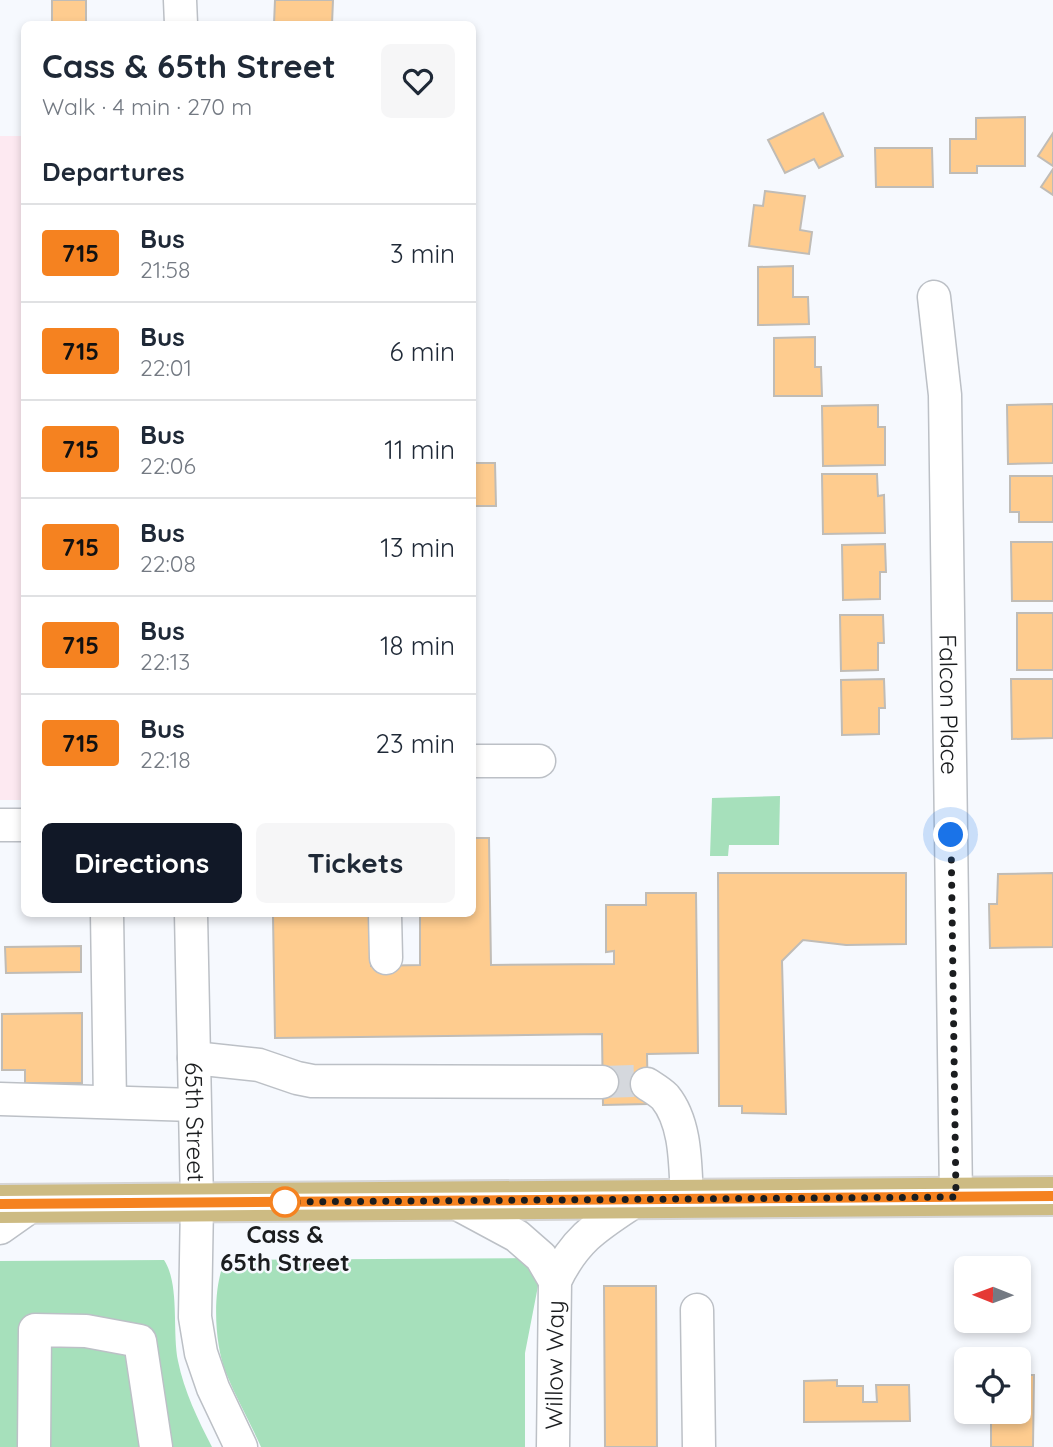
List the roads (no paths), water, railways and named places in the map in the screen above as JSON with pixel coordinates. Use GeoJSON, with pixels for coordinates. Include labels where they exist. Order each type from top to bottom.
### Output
{"type":"FeatureCollection","features":[{"type":"Feature","properties":{"kind":"main road"},"geometry":{"type":"LineString","coordinates":[[17,1204],[1053,1196]]}},
{"type":"Feature","properties":{"kind":"street"},"geometry":{"type":"LineString","coordinates":[[180,0],[181,21]]}},
{"type":"Feature","properties":{"kind":"street","name":"Falcon Place"},"geometry":{"type":"LineString","coordinates":[[934,297],[945,395],[956,1197]]}},
{"type":"Feature","properties":{"kind":"street"},"geometry":{"type":"LineString","coordinates":[[476,761],[540,761]]}},
{"type":"Feature","properties":{"kind":"street"},"geometry":{"type":"LineString","coordinates":[[0,825],[21,825]]}},
{"type":"Feature","properties":{"kind":"street"},"geometry":{"type":"LineString","coordinates":[[107,917],[110,1102]]}},
{"type":"Feature","properties":{"kind":"street","name":"65th Street"},"geometry":{"type":"LineString","coordinates":[[191,917],[197,1203],[195,1317],[201,1353],[213,1388],[241,1447]]}},
{"type":"Feature","properties":{"kind":"street"},"geometry":{"type":"LineString","coordinates":[[385,917],[386,958]]}},
{"type":"Feature","properties":{"kind":"street"},"geometry":{"type":"LineString","coordinates":[[194,1058],[259,1065],[297,1079],[312,1081],[602,1082]]}},
{"type":"Feature","properties":{"kind":"street"},"geometry":{"type":"LineString","coordinates":[[647,1084],[665,1097],[677,1120],[684,1152],[687,1199]]}},
{"type":"Feature","properties":{"kind":"street"},"geometry":{"type":"LineString","coordinates":[[0,1099],[194,1105]]}},
{"type":"Feature","properties":{"kind":"street","name":"Willow Way"},"geometry":{"type":"LineString","coordinates":[[553,1447],[555,1281],[566,1257],[588,1233],[638,1199]]}},
{"type":"Feature","properties":{"kind":"street","name":"Willow Way"},"geometry":{"type":"LineString","coordinates":[[452,1201],[517,1236],[541,1257],[555,1281]]}},
{"type":"Feature","properties":{"kind":"street"},"geometry":{"type":"LineString","coordinates":[[0,1228],[17,1204]]}},
{"type":"Feature","properties":{"kind":"street"},"geometry":{"type":"LineString","coordinates":[[697,1310],[699,1447]]}},
{"type":"Feature","properties":{"kind":"street"},"geometry":{"type":"LineString","coordinates":[[34,1447],[35,1330],[86,1331],[140,1342],[156,1447]]}},
{"type":"Feature","properties":{"kind":"tunnel"},"geometry":{"type":"LineString","coordinates":[[602,1082],[638,1081],[647,1084]]}},
{"type":"Feature","properties":{"kind":"place","name":"Cass & 65th Street"},"geometry":{"type":"Point","coordinates":[285,1202]}}]}
